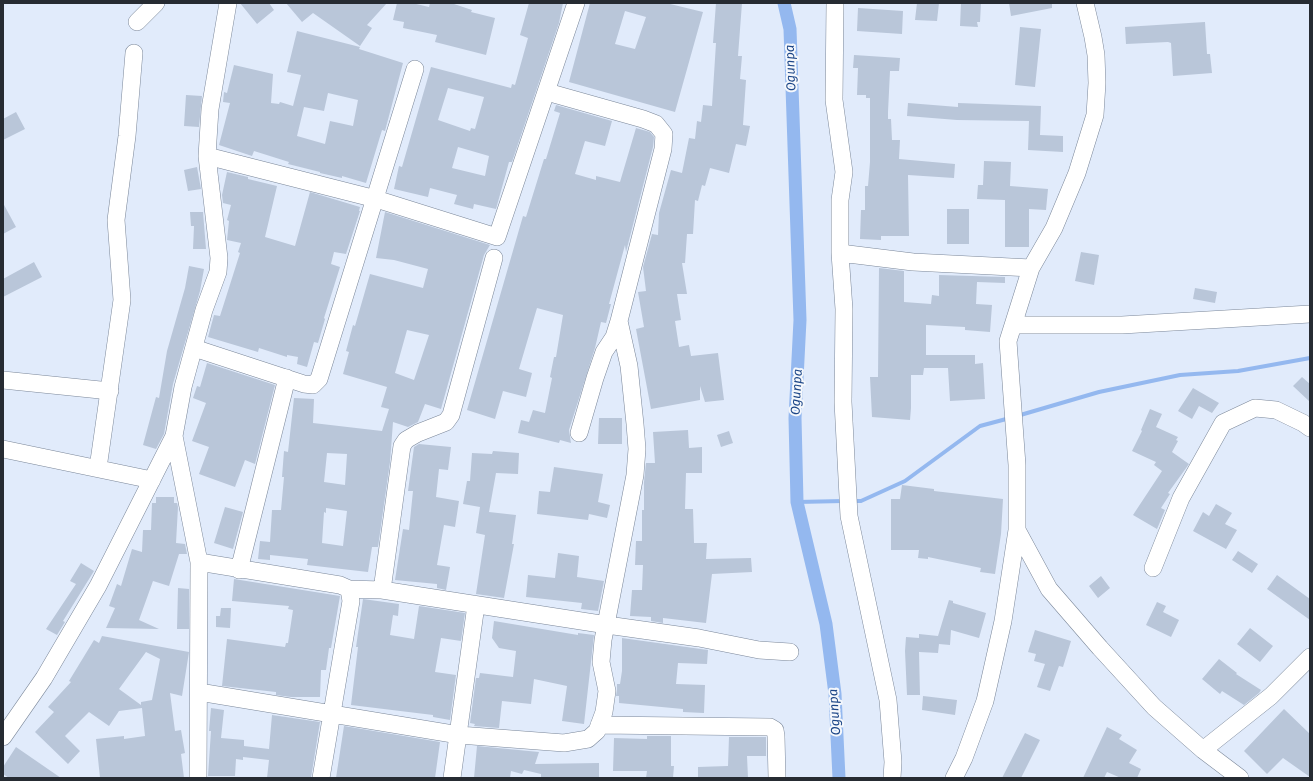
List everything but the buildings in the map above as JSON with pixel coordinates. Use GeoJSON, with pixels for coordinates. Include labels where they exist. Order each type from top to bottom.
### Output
{"type":"FeatureCollection","features":[{"type":"Feature","properties":{"kind":"street"},"geometry":{"type":"LineString","coordinates":[[137,22],[156,3]]}},
{"type":"Feature","properties":{"kind":"street"},"geometry":{"type":"LineString","coordinates":[[3,737],[44,678],[98,586],[174,436],[183,387],[218,265],[207,156],[210,110],[228,3]]}},
{"type":"Feature","properties":{"kind":"street"},"geometry":{"type":"LineString","coordinates":[[207,156],[376,199],[497,237],[576,3]]}},
{"type":"Feature","properties":{"kind":"street"},"geometry":{"type":"LineString","coordinates":[[835,3],[834,100],[844,172],[840,200],[840,253],[844,309],[843,402],[849,516],[888,700],[893,762],[892,778]]}},
{"type":"Feature","properties":{"kind":"street"},"geometry":{"type":"LineString","coordinates":[[954,778],[964,758],[985,701],[1003,621],[1017,530],[1017,465],[1008,341],[1032,268],[1054,228],[1077,173],[1095,115],[1097,83],[1096,55],[1084,3]]}},
{"type":"Feature","properties":{"kind":"street"},"geometry":{"type":"LineString","coordinates":[[98,468],[122,300],[116,220],[127,136],[134,53]]}},
{"type":"Feature","properties":{"kind":"street"},"geometry":{"type":"LineString","coordinates":[[194,348],[313,385],[319,379],[376,199],[414,69]]}},
{"type":"Feature","properties":{"kind":"street"},"geometry":{"type":"LineString","coordinates":[[547,92],[656,124],[664,134],[663,149],[619,321],[614,338],[604,352],[579,433]]}},
{"type":"Feature","properties":{"kind":"street"},"geometry":{"type":"LineString","coordinates":[[840,253],[913,262],[1032,268]]}},
{"type":"Feature","properties":{"kind":"street"},"geometry":{"type":"LineString","coordinates":[[382,590],[402,446],[406,440],[418,433],[446,422],[451,415],[494,258]]}},
{"type":"Feature","properties":{"kind":"street"},"geometry":{"type":"LineString","coordinates":[[1014,325],[1122,325],[1310,314]]}},
{"type":"Feature","properties":{"kind":"street"},"geometry":{"type":"LineString","coordinates":[[199,692],[459,735],[564,743],[588,739],[597,731],[604,712],[607,691],[601,662],[603,640],[635,475],[637,448],[629,366],[619,321]]}},
{"type":"Feature","properties":{"kind":"street"},"geometry":{"type":"LineString","coordinates":[[239,570],[288,378]]}},
{"type":"Feature","properties":{"kind":"street"},"geometry":{"type":"LineString","coordinates":[[3,380],[110,391]]}},
{"type":"Feature","properties":{"kind":"street"},"geometry":{"type":"LineString","coordinates":[[1153,568],[1181,498],[1223,423],[1255,408],[1276,410],[1304,423],[1310,428]]}},
{"type":"Feature","properties":{"kind":"street"},"geometry":{"type":"LineString","coordinates":[[174,436],[199,562],[198,778]]}},
{"type":"Feature","properties":{"kind":"street"},"geometry":{"type":"LineString","coordinates":[[3,449],[152,480]]}},
{"type":"Feature","properties":{"kind":"street"},"geometry":{"type":"LineString","coordinates":[[1017,530],[1049,589],[1154,707],[1203,750],[1240,778]]}},
{"type":"Feature","properties":{"kind":"street"},"geometry":{"type":"LineString","coordinates":[[199,562],[239,570],[340,585],[349,589],[382,590],[699,638],[759,650],[790,652]]}},
{"type":"Feature","properties":{"kind":"street"},"geometry":{"type":"LineString","coordinates":[[322,778],[331,714],[351,601],[349,589]]}},
{"type":"Feature","properties":{"kind":"street"},"geometry":{"type":"LineString","coordinates":[[452,778],[476,605]]}},
{"type":"Feature","properties":{"kind":"street"},"geometry":{"type":"LineString","coordinates":[[1203,750],[1271,696],[1310,657]]}},
{"type":"Feature","properties":{"kind":"street"},"geometry":{"type":"LineString","coordinates":[[599,725],[770,727],[775,730],[776,736],[777,778]]}},
{"type":"Feature","properties":{"kind":"waterway","name":"Ogunpa"},"geometry":{"type":"LineString","coordinates":[[784,3],[790,29],[800,320],[795,418],[797,502],[826,624],[835,694],[839,778]]}},
{"type":"Feature","properties":{"kind":"waterway"},"geometry":{"type":"LineString","coordinates":[[1017,416],[1099,392],[1180,375],[1238,371],[1310,358]]}},
{"type":"Feature","properties":{"kind":"waterway"},"geometry":{"type":"LineString","coordinates":[[852,501],[861,501],[905,481],[980,426],[1010,418]]}},
{"type":"Feature","properties":{"kind":"waterway"},"geometry":{"type":"LineString","coordinates":[[797,502],[843,501]]}}]}
